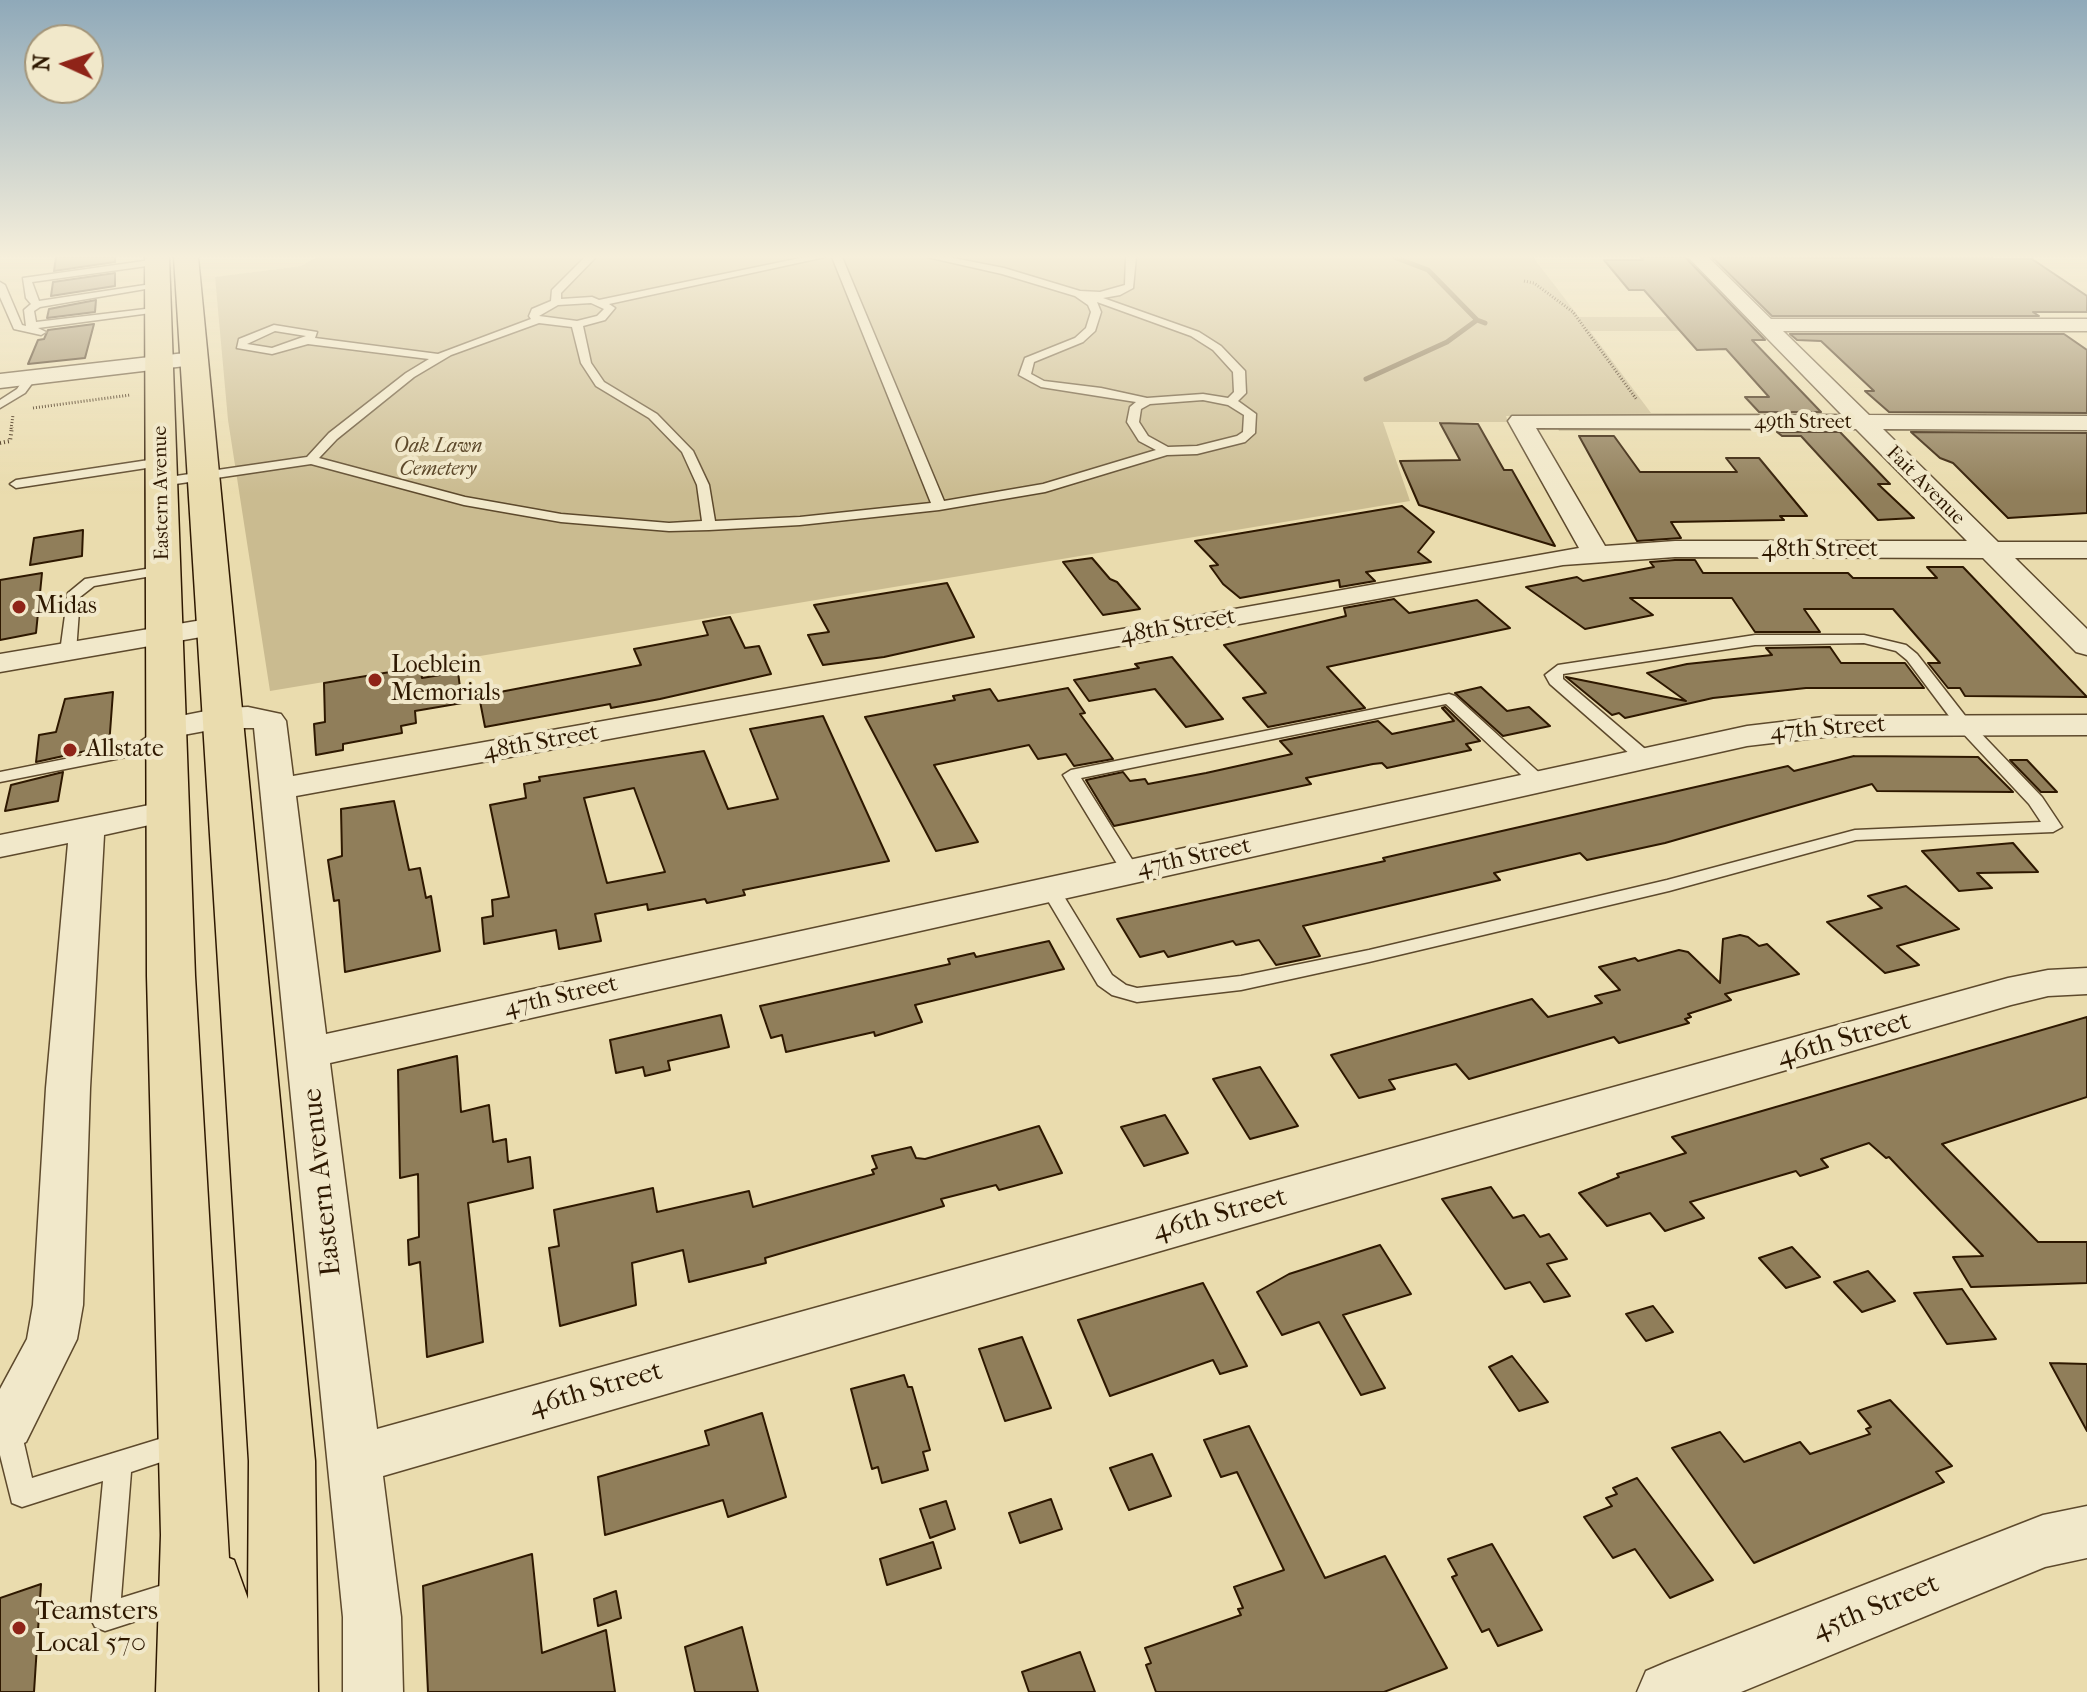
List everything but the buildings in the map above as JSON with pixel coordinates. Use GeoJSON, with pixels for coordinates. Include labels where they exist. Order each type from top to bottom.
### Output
{"type":"FeatureCollection","features":[{"type":"Feature","properties":{"kind":"main road","name":"Eastern Avenue"},"geometry":{"type":"LineString","coordinates":[[159,336],[171,976],[195,1562],[193,1692]]}},
{"type":"Feature","properties":{"kind":"main road","name":"Eastern Avenue"},"geometry":{"type":"LineString","coordinates":[[192,336],[221,718]]}},
{"type":"Feature","properties":{"kind":"main road","name":"Eastern Avenue"},"geometry":{"type":"LineString","coordinates":[[252,794],[282,1461],[284,1619],[281,1692]]}},
{"type":"Feature","properties":{"kind":"main road"},"geometry":{"type":"LineString","coordinates":[[169,811],[252,794]]}},
{"type":"Feature","properties":{"kind":"main road"},"geometry":{"type":"LineString","coordinates":[[195,1562],[227,1649],[224,1692]]}},
{"type":"Feature","properties":{"kind":"street","name":"Fait Avenue"},"geometry":{"type":"LineString","coordinates":[[1775,336],[2087,646]]}},
{"type":"Feature","properties":{"kind":"street"},"geometry":{"type":"LineString","coordinates":[[0,381],[194,359]]}},
{"type":"Feature","properties":{"kind":"street","name":"49th Street"},"geometry":{"type":"LineString","coordinates":[[1596,553],[1520,421],[2087,423]]}},
{"type":"Feature","properties":{"kind":"street","name":"48th Street"},"geometry":{"type":"LineString","coordinates":[[252,794],[1596,553],[1675,549],[2087,550]]}},
{"type":"Feature","properties":{"kind":"street"},"geometry":{"type":"LineString","coordinates":[[0,663],[214,627]]}},
{"type":"Feature","properties":{"kind":"street","name":"Eastern Avenue"},"geometry":{"type":"LineString","coordinates":[[167,728],[221,718],[248,717],[270,721],[252,794],[308,1053],[372,1617],[373,1692]]}},
{"type":"Feature","properties":{"kind":"street","name":"47th Street"},"geometry":{"type":"LineString","coordinates":[[308,1053],[1645,758],[1795,728],[2087,725]]}},
{"type":"Feature","properties":{"kind":"street"},"geometry":{"type":"LineString","coordinates":[[0,846],[169,811]]}},
{"type":"Feature","properties":{"kind":"street"},"geometry":{"type":"LineString","coordinates":[[4,1428],[52,1339],[58,1305],[68,1088],[87,827]]}},
{"type":"Feature","properties":{"kind":"street","name":"46th Street"},"geometry":{"type":"LineString","coordinates":[[354,1460],[2008,992],[2048,983],[2087,981]]}},
{"type":"Feature","properties":{"kind":"street","name":"45th Street"},"geometry":{"type":"LineString","coordinates":[[1667,1692],[2043,1541],[2087,1532]]}},
{"type":"Feature","properties":{"kind":"lane"},"geometry":{"type":"LineString","coordinates":[[255,336],[243,341],[241,346],[272,351],[308,341],[398,349],[440,357]]}},
{"type":"Feature","properties":{"kind":"lane"},"geometry":{"type":"LineString","coordinates":[[308,341],[312,336]]}},
{"type":"Feature","properties":{"kind":"lane"},"geometry":{"type":"LineString","coordinates":[[311,460],[333,436],[371,405],[440,357],[496,336]]}},
{"type":"Feature","properties":{"kind":"lane"},"geometry":{"type":"LineString","coordinates":[[580,336],[586,363],[600,384],[653,416],[687,451],[703,485],[709,526]]}},
{"type":"Feature","properties":{"kind":"lane"},"geometry":{"type":"LineString","coordinates":[[869,336],[939,506]]}},
{"type":"Feature","properties":{"kind":"lane"},"geometry":{"type":"LineString","coordinates":[[16,484],[162,472],[203,477],[311,460],[420,491],[517,511],[619,525],[709,526],[838,518],[939,506],[1045,488],[1166,451],[1197,450],[1241,439],[1249,433],[1252,419],[1245,408],[1231,402],[1186,396],[1147,401],[1101,391],[1041,384],[1025,375],[1029,360],[1083,336]]}},
{"type":"Feature","properties":{"kind":"lane"},"geometry":{"type":"LineString","coordinates":[[1193,336],[1217,348],[1239,371],[1240,393],[1231,402]]}},
{"type":"Feature","properties":{"kind":"lane"},"geometry":{"type":"LineString","coordinates":[[0,405],[21,391],[30,378]]}},
{"type":"Feature","properties":{"kind":"lane"},"geometry":{"type":"LineString","coordinates":[[1147,401],[1136,407],[1133,422],[1143,438],[1166,451]]}},
{"type":"Feature","properties":{"kind":"lane"},"geometry":{"type":"LineString","coordinates":[[68,652],[73,596],[90,582],[164,570]]}},
{"type":"Feature","properties":{"kind":"lane"},"geometry":{"type":"LineString","coordinates":[[1050,889],[1105,980],[1119,990],[1137,995],[1241,983],[1369,956],[1669,885],[1855,835],[2053,827],[2036,801],[1964,725],[1912,657],[1901,648],[1864,639],[1725,643],[1590,663],[1558,670],[1553,675],[1645,758]]}},
{"type":"Feature","properties":{"kind":"lane"},"geometry":{"type":"LineString","coordinates":[[1131,872],[1071,775],[1449,699],[1539,782]]}},
{"type":"Feature","properties":{"kind":"lane"},"geometry":{"type":"LineString","coordinates":[[0,777],[140,749],[167,728]]}},
{"type":"Feature","properties":{"kind":"lane"},"geometry":{"type":"LineString","coordinates":[[4,1428],[22,1494],[192,1442]]}},
{"type":"Feature","properties":{"kind":"lane"},"geometry":{"type":"LineString","coordinates":[[118,1465],[105,1617],[195,1562]]}},
{"type":"Feature","properties":{"kind":"path"},"geometry":{"type":"LineString","coordinates":[[1590,336],[1639,403]]}},
{"type":"Feature","properties":{"kind":"path"},"geometry":{"type":"LineString","coordinates":[[0,412],[139,394]]}},
{"type":"Feature","properties":{"kind":"path"},"geometry":{"type":"LineString","coordinates":[[0,443],[10,441],[14,410]]}},
{"type":"Feature","properties":{"kind":"green space","name":"Oak Lawn Cemetery"},"geometry":{"type":"Polygon","coordinates":[[[220,336],[1594,336],[1651,413],[1836,413],[1855,431],[1559,431],[1552,416],[1506,416],[1508,422],[1383,422],[1410,501],[270,691],[228,420],[220,336]]]}},
{"type":"Feature","properties":{"kind":"waterway"},"geometry":{"type":"LineString","coordinates":[[1366,379],[1455,336]]}},
{"type":"Feature","properties":{"kind":"place","name":"Midas"},"geometry":{"type":"Point","coordinates":[19,607]}},
{"type":"Feature","properties":{"kind":"place","name":"Loeblein Memorials"},"geometry":{"type":"Point","coordinates":[375,680]}},
{"type":"Feature","properties":{"kind":"place","name":"Allstate"},"geometry":{"type":"Point","coordinates":[70,750]}},
{"type":"Feature","properties":{"kind":"place","name":"Teamsters Local 570"},"geometry":{"type":"Point","coordinates":[19,1628]}}]}
